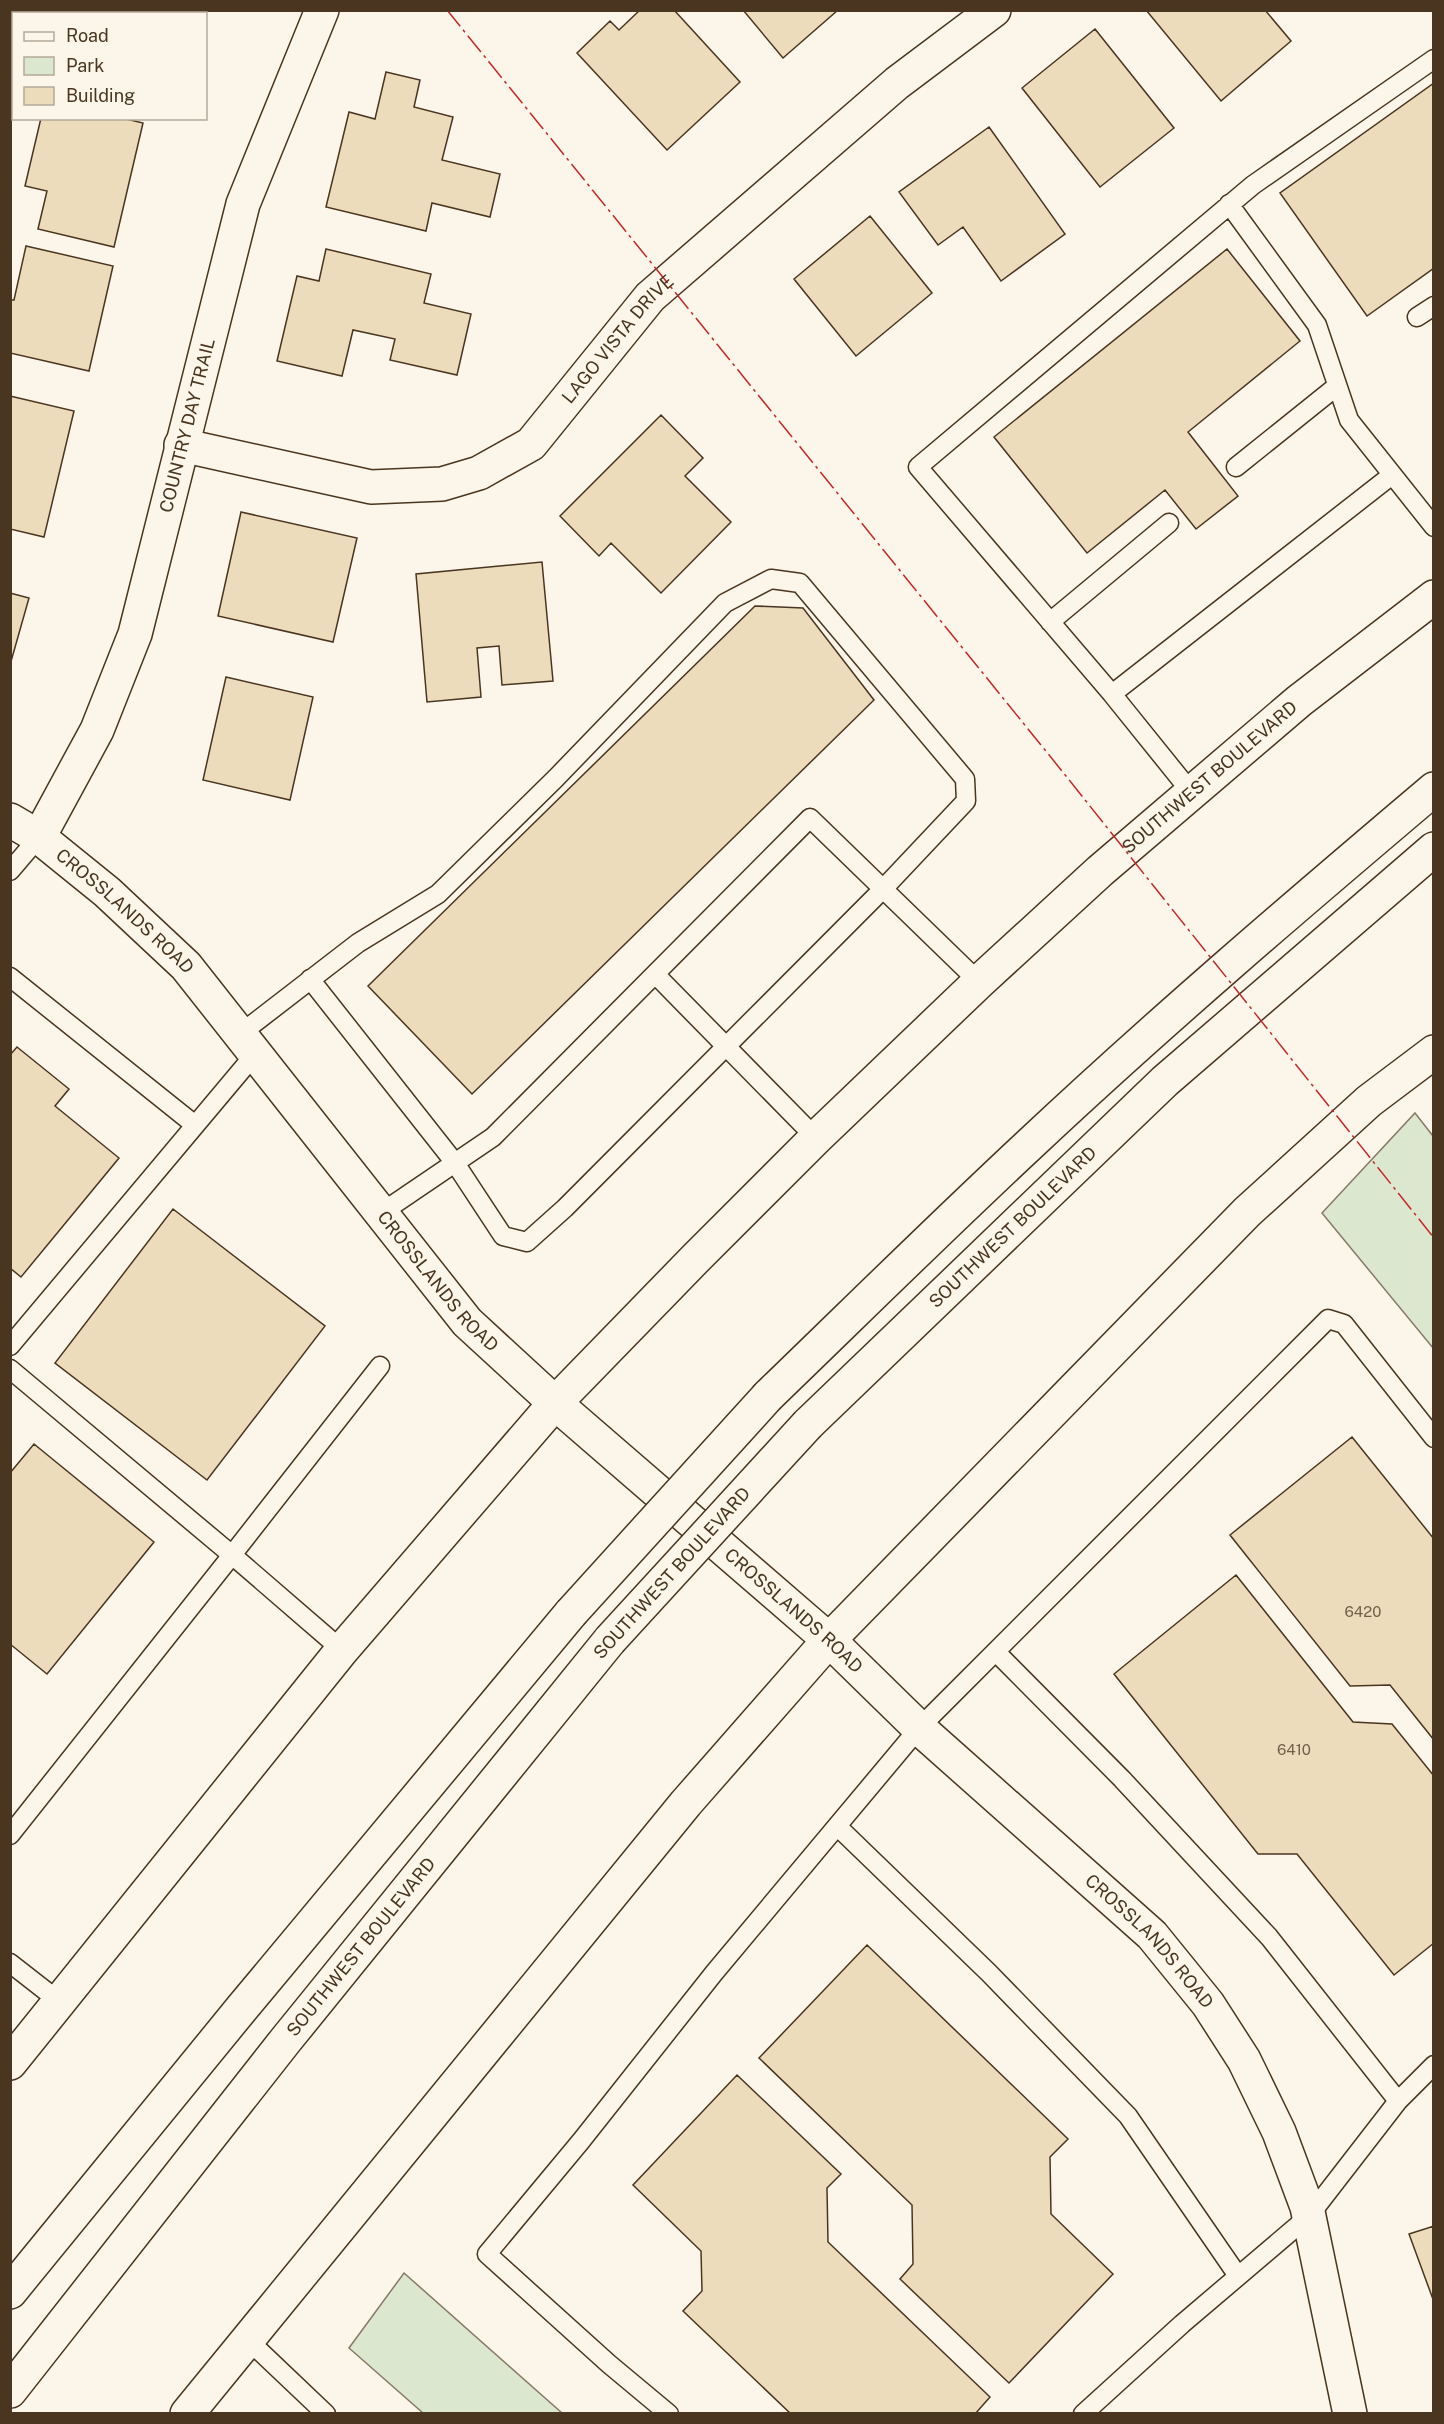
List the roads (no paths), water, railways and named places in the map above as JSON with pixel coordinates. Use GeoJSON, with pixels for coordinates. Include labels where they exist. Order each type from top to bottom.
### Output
{"type":"FeatureCollection","features":[{"type":"Feature","properties":{"kind":"main road","name":"COUNTRY DAY TRAIL"},"geometry":{"type":"LineString","coordinates":[[39,837],[97,730],[135,634],[243,204],[322,10]]}},
{"type":"Feature","properties":{"kind":"main road","name":"LAGO VISTA DRIVE"},"geometry":{"type":"LineString","coordinates":[[181,445],[371,487],[442,484],[479,473],[531,444],[650,297],[897,83],[994,10]]}},
{"type":"Feature","properties":{"kind":"main road","name":"SOUTHWEST BOULEVARD"},"geometry":{"type":"LineString","coordinates":[[10,2063],[342,1650],[555,1403],[816,1138],[979,982],[1100,871],[1299,701],[1434,597]]}},
{"type":"Feature","properties":{"kind":"main road"},"geometry":{"type":"LineString","coordinates":[[10,2292],[242,2008],[571,1613],[768,1396],[1080,1098],[1264,933],[1434,789]]}},
{"type":"Feature","properties":{"kind":"main road","name":"CROSSLANDS ROAD"},"geometry":{"type":"LineString","coordinates":[[10,820],[39,837],[107,892],[186,966],[467,1322],[555,1403],[829,1640],[919,1728],[1152,1935],[1208,2004],[1244,2060],[1279,2132],[1309,2216],[1350,2414]]}},
{"type":"Feature","properties":{"kind":"main road","name":"SOUTHWEST BOULEVARD"},"geometry":{"type":"LineString","coordinates":[[10,2391],[285,2041],[610,1640],[808,1424],[1165,1081],[1434,849]]}},
{"type":"Feature","properties":{"kind":"main road"},"geometry":{"type":"LineString","coordinates":[[187,2414],[246,2338],[686,1803],[829,1640],[1247,1212],[1369,1101],[1434,1052]]}},
{"type":"Feature","properties":{"kind":"lane"},"geometry":{"type":"LineString","coordinates":[[1191,792],[1112,694],[918,467],[1253,185],[1434,59]]}},
{"type":"Feature","properties":{"kind":"lane"},"geometry":{"type":"LineString","coordinates":[[1229,204],[1317,325],[1348,420],[1434,527]]}},
{"type":"Feature","properties":{"kind":"lane"},"geometry":{"type":"LineString","coordinates":[[1418,317],[1434,306]]}},
{"type":"Feature","properties":{"kind":"lane"},"geometry":{"type":"LineString","coordinates":[[1236,467],[1337,386]]}},
{"type":"Feature","properties":{"kind":"lane"},"geometry":{"type":"LineString","coordinates":[[1112,694],[1392,475]]}},
{"type":"Feature","properties":{"kind":"lane"},"geometry":{"type":"LineString","coordinates":[[1050,622],[1169,523]]}},
{"type":"Feature","properties":{"kind":"lane"},"geometry":{"type":"LineString","coordinates":[[10,1346],[195,1125],[247,1044],[310,979],[358,943],[438,894],[556,777],[725,603],[771,579],[800,583],[965,779],[966,801],[883,889],[565,1208],[527,1242],[503,1236],[455,1163],[310,979]]}},
{"type":"Feature","properties":{"kind":"lane"},"geometry":{"type":"LineString","coordinates":[[381,1213],[493,1137],[810,818],[979,982]]}},
{"type":"Feature","properties":{"kind":"lane"},"geometry":{"type":"LineString","coordinates":[[10,871],[39,837]]}},
{"type":"Feature","properties":{"kind":"lane"},"geometry":{"type":"LineString","coordinates":[[655,974],[816,1138]]}},
{"type":"Feature","properties":{"kind":"lane"},"geometry":{"type":"LineString","coordinates":[[10,977],[195,1125]]}},
{"type":"Feature","properties":{"kind":"lane"},"geometry":{"type":"LineString","coordinates":[[669,2414],[609,2364],[487,2254],[581,2141],[714,1973],[919,1728],[1328,1319],[1344,1324],[1434,1438]]}},
{"type":"Feature","properties":{"kind":"lane"},"geometry":{"type":"LineString","coordinates":[[10,1835],[380,1366]]}},
{"type":"Feature","properties":{"kind":"lane"},"geometry":{"type":"LineString","coordinates":[[10,1369],[342,1650]]}},
{"type":"Feature","properties":{"kind":"lane"},"geometry":{"type":"LineString","coordinates":[[996,1652],[1122,1779],[1269,1937],[1398,2102]]}},
{"type":"Feature","properties":{"kind":"lane"},"geometry":{"type":"LineString","coordinates":[[837,1826],[989,1973],[1128,2116],[1238,2276]]}},
{"type":"Feature","properties":{"kind":"lane"},"geometry":{"type":"LineString","coordinates":[[10,1963],[60,2002]]}},
{"type":"Feature","properties":{"kind":"lane"},"geometry":{"type":"LineString","coordinates":[[1083,2414],[1309,2216],[1398,2102],[1434,2065]]}},
{"type":"Feature","properties":{"kind":"lane"},"geometry":{"type":"LineString","coordinates":[[246,2338],[326,2414]]}}]}
